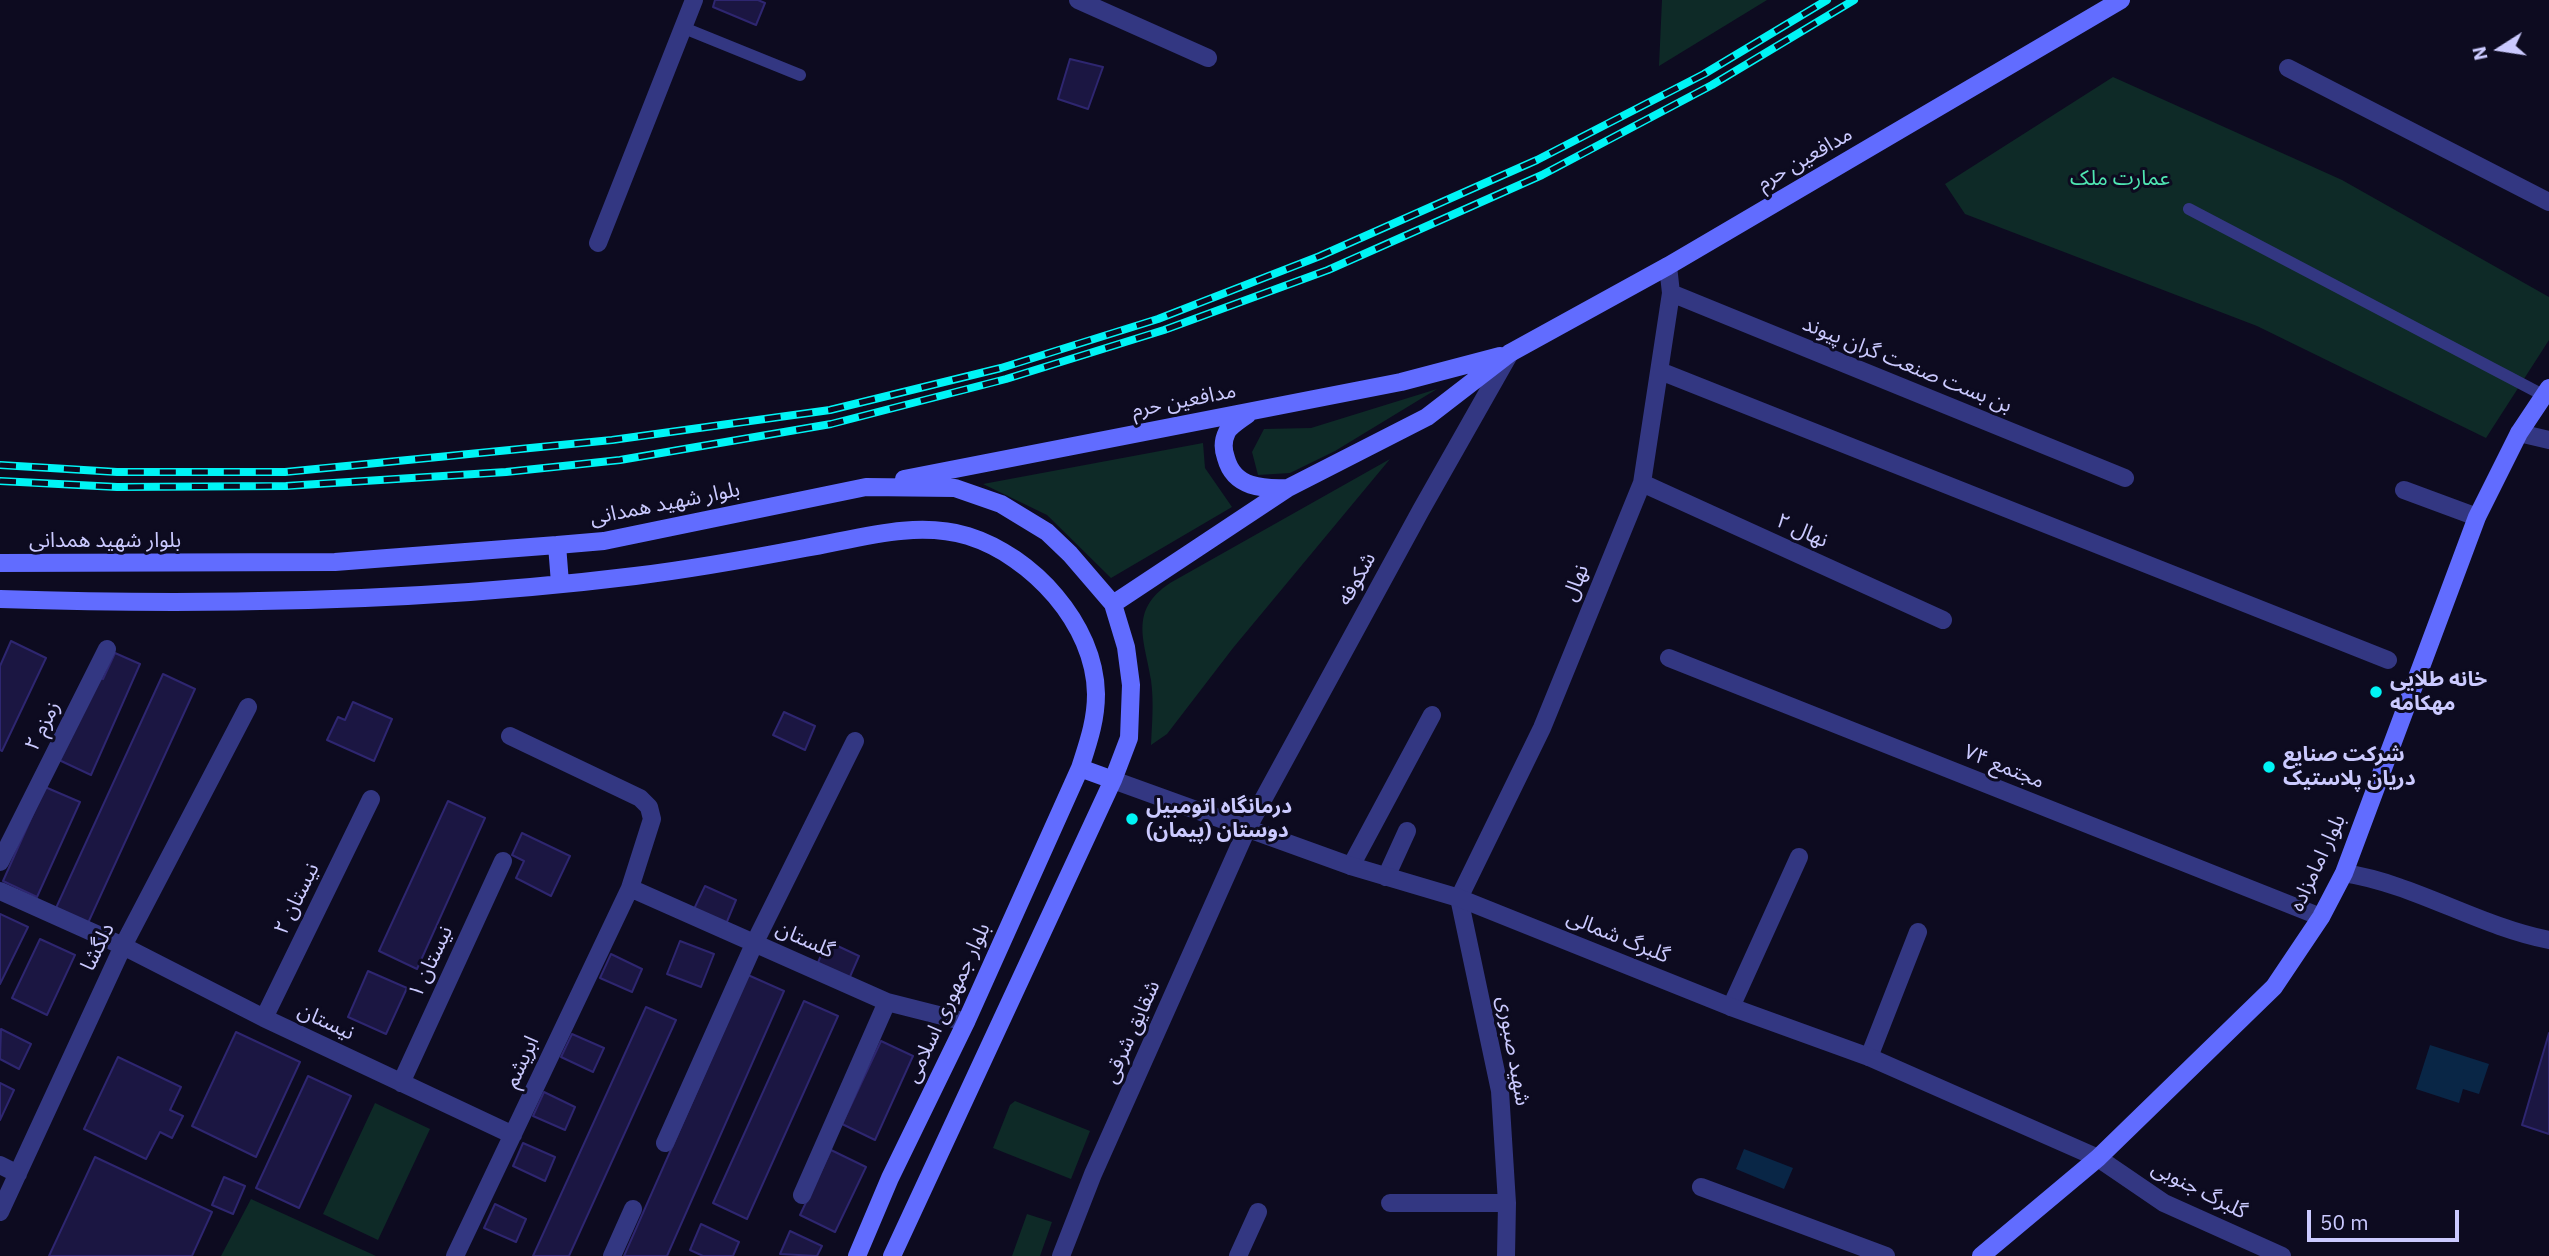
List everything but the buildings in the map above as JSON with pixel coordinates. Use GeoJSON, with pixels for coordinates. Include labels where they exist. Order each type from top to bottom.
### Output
{"type":"FeatureCollection","features":[{"type":"Feature","properties":{"kind":"main road","name":"مدافعین حرم"},"geometry":{"type":"LineString","coordinates":[[1113,604],[1288,488],[1427,417],[1510,353],[1668,265],[2121,0]]}},
{"type":"Feature","properties":{"kind":"main road","name":"مدافعین حرم"},"geometry":{"type":"LineString","coordinates":[[866,487],[1401,382],[1510,353]]}},
{"type":"Feature","properties":{"kind":"main road","name":"بلوار امامزاده"},"geometry":{"type":"LineString","coordinates":[[1981,1256],[2098,1158],[2274,987],[2321,917],[2344,873],[2477,517],[2519,433],[2546,391]]}},
{"type":"Feature","properties":{"kind":"main road"},"geometry":{"type":"LineString","coordinates":[[1251,411],[1228,431],[1223,449],[1228,468],[1244,483],[1259,489],[1288,488]]}},
{"type":"Feature","properties":{"kind":"main road","name":"بلوار شهید همدانی"},"geometry":{"type":"LineString","coordinates":[[0,563],[335,562],[557,545],[604,541],[866,487],[955,488],[1001,504],[1047,532],[1113,604],[1126,646],[1131,685],[1129,738],[1112,780]]}},
{"type":"Feature","properties":{"kind":"main road"},"geometry":{"type":"LineString","coordinates":[[0,599],[115,603],[296,601],[408,596],[634,576],[737,561],[900,531],[928,529],[970,536],[992,545],[1028,566],[1050,588],[1072,621],[1085,643],[1093,669],[1096,692],[1094,725],[1080,768],[1112,780],[892,1256]]}},
{"type":"Feature","properties":{"kind":"main road"},"geometry":{"type":"LineString","coordinates":[[557,545],[560,583]]}},
{"type":"Feature","properties":{"kind":"main road","name":"بلوار جمهوری اسلامی"},"geometry":{"type":"LineString","coordinates":[[857,1256],[890,1178],[966,1021],[1080,768]]}},
{"type":"Feature","properties":{"kind":"street"},"geometry":{"type":"LineString","coordinates":[[598,243],[694,0]]}},
{"type":"Feature","properties":{"kind":"street"},"geometry":{"type":"LineString","coordinates":[[1078,0],[1208,58]]}},
{"type":"Feature","properties":{"kind":"street"},"geometry":{"type":"LineString","coordinates":[[2288,68],[2549,202]]}},
{"type":"Feature","properties":{"kind":"street","name":"نهال"},"geometry":{"type":"LineString","coordinates":[[1459,898],[1542,728],[1642,483],[1671,293],[1668,265]]}},
{"type":"Feature","properties":{"kind":"street","name":"بن بست صنعت گران پیوند"},"geometry":{"type":"LineString","coordinates":[[1671,293],[2125,478]]}},
{"type":"Feature","properties":{"kind":"street","name":"شکوفه"},"geometry":{"type":"LineString","coordinates":[[1247,829],[1510,353]]}},
{"type":"Feature","properties":{"kind":"street"},"geometry":{"type":"LineString","coordinates":[[1660,371],[2388,660]]}},
{"type":"Feature","properties":{"kind":"street"},"geometry":{"type":"LineString","coordinates":[[2519,433],[2549,440]]}},
{"type":"Feature","properties":{"kind":"street","name":"نهال ۲"},"geometry":{"type":"LineString","coordinates":[[1642,483],[1943,620]]}},
{"type":"Feature","properties":{"kind":"street"},"geometry":{"type":"LineString","coordinates":[[2404,490],[2477,517]]}},
{"type":"Feature","properties":{"kind":"street","name":"زمزم ۲"},"geometry":{"type":"LineString","coordinates":[[0,862],[107,649]]}},
{"type":"Feature","properties":{"kind":"street","name":"مجتمع ۷۴"},"geometry":{"type":"LineString","coordinates":[[1670,658],[2321,917]]}},
{"type":"Feature","properties":{"kind":"street","name":"دلگشا"},"geometry":{"type":"LineString","coordinates":[[0,1212],[123,946],[247,707]]}},
{"type":"Feature","properties":{"kind":"street"},"geometry":{"type":"LineString","coordinates":[[1351,866],[1432,715]]}},
{"type":"Feature","properties":{"kind":"street","name":"ابریشم"},"geometry":{"type":"LineString","coordinates":[[455,1256],[630,888],[652,819],[649,807],[640,798],[510,736]]}},
{"type":"Feature","properties":{"kind":"street"},"geometry":{"type":"LineString","coordinates":[[665,1143],[755,942],[855,741]]}},
{"type":"Feature","properties":{"kind":"street","name":"گلبرگ شمالی"},"geometry":{"type":"LineString","coordinates":[[1112,780],[1351,866],[1459,898],[1731,1007],[1869,1057],[2098,1158]]}},
{"type":"Feature","properties":{"kind":"street","name":"نیستان ۲"},"geometry":{"type":"LineString","coordinates":[[264,1018],[371,799]]}},
{"type":"Feature","properties":{"kind":"street","name":"شقایق شرقی"},"geometry":{"type":"LineString","coordinates":[[1061,1256],[1093,1174],[1247,829]]}},
{"type":"Feature","properties":{"kind":"street"},"geometry":{"type":"LineString","coordinates":[[1386,877],[1407,831]]}},
{"type":"Feature","properties":{"kind":"street"},"geometry":{"type":"LineString","coordinates":[[1731,1007],[1799,857]]}},
{"type":"Feature","properties":{"kind":"street","name":"نیستان ۱"},"geometry":{"type":"LineString","coordinates":[[401,1083],[503,860]]}},
{"type":"Feature","properties":{"kind":"street"},"geometry":{"type":"LineString","coordinates":[[2344,873],[2371,877],[2518,934],[2549,940]]}},
{"type":"Feature","properties":{"kind":"street","name":"گلستان"},"geometry":{"type":"LineString","coordinates":[[630,888],[887,1002],[966,1021]]}},
{"type":"Feature","properties":{"kind":"street","name":"نیستان"},"geometry":{"type":"LineString","coordinates":[[0,891],[123,946],[264,1018],[513,1135]]}},
{"type":"Feature","properties":{"kind":"street","name":"شهید صبوری"},"geometry":{"type":"LineString","coordinates":[[1459,898],[1500,1091],[1507,1203],[1506,1256]]}},
{"type":"Feature","properties":{"kind":"street"},"geometry":{"type":"LineString","coordinates":[[1869,1057],[1919,932]]}},
{"type":"Feature","properties":{"kind":"street"},"geometry":{"type":"LineString","coordinates":[[802,1195],[887,1002]]}},
{"type":"Feature","properties":{"kind":"street","name":"گلبرگ جنوبی"},"geometry":{"type":"LineString","coordinates":[[2098,1158],[2164,1203],[2282,1256]]}},
{"type":"Feature","properties":{"kind":"street"},"geometry":{"type":"LineString","coordinates":[[0,1165],[18,1174]]}},
{"type":"Feature","properties":{"kind":"street"},"geometry":{"type":"LineString","coordinates":[[1701,1187],[1886,1256]]}},
{"type":"Feature","properties":{"kind":"street"},"geometry":{"type":"LineString","coordinates":[[1390,1203],[1507,1203]]}},
{"type":"Feature","properties":{"kind":"street"},"geometry":{"type":"LineString","coordinates":[[612,1256],[633,1209]]}},
{"type":"Feature","properties":{"kind":"street"},"geometry":{"type":"LineString","coordinates":[[1238,1256],[1258,1212]]}},
{"type":"Feature","properties":{"kind":"lane"},"geometry":{"type":"LineString","coordinates":[[684,28],[800,75]]}},
{"type":"Feature","properties":{"kind":"lane"},"geometry":{"type":"LineString","coordinates":[[2189,209],[2546,391]]}},
{"type":"Feature","properties":{"kind":"green space"},"geometry":{"type":"Polygon","coordinates":[[[1662,0],[1767,0],[1659,66],[1662,0]]]}},
{"type":"Feature","properties":{"kind":"green space","name":"عمارت ملک"},"geometry":{"type":"Polygon","coordinates":[[[2113,77],[2342,180],[2549,297],[2549,340],[2486,438],[2257,326],[1965,214],[1945,184],[2113,77]]]}},
{"type":"Feature","properties":{"kind":"green space"},"geometry":{"type":"Polygon","coordinates":[[[1437,389],[1335,451],[1290,473],[1258,475],[1252,452],[1264,429],[1311,428],[1437,389]]]}},
{"type":"Feature","properties":{"kind":"green space"},"geometry":{"type":"Polygon","coordinates":[[[1203,443],[1205,468],[1232,507],[1111,578],[1047,515],[983,484],[1203,443]]]}},
{"type":"Feature","properties":{"kind":"green space"},"geometry":{"type":"Polygon","coordinates":[[[1390,459],[1233,648],[1167,734],[1151,745],[1152,688],[1142,627],[1148,604],[1170,583],[1390,459]]]}},
{"type":"Feature","properties":{"kind":"green space"},"geometry":{"type":"Polygon","coordinates":[[[1015,1101],[1090,1131],[1071,1179],[993,1148],[1010,1105],[1015,1101]]]}},
{"type":"Feature","properties":{"kind":"green space"},"geometry":{"type":"Polygon","coordinates":[[[375,1103],[430,1129],[378,1240],[323,1214],[375,1103]]]}},
{"type":"Feature","properties":{"kind":"green space"},"geometry":{"type":"Polygon","coordinates":[[[251,1199],[376,1256],[221,1256],[251,1199]]]}},
{"type":"Feature","properties":{"kind":"green space"},"geometry":{"type":"Polygon","coordinates":[[[1027,1214],[1052,1222],[1040,1256],[1012,1256],[1027,1214]]]}},
{"type":"Feature","properties":{"kind":"water"},"geometry":{"type":"Polygon","coordinates":[[[2430,1045],[2489,1064],[2479,1094],[2463,1089],[2459,1103],[2416,1089],[2430,1045]]]}},
{"type":"Feature","properties":{"kind":"water"},"geometry":{"type":"Polygon","coordinates":[[[1744,1149],[1793,1168],[1784,1189],[1736,1169],[1744,1149]]]}},
{"type":"Feature","properties":{"kind":"railway"},"geometry":{"type":"LineString","coordinates":[[0,465],[117,472],[285,472],[612,440],[830,410],[1001,368],[1158,319],[1320,256],[1537,160],[1704,74],[1827,0]]}},
{"type":"Feature","properties":{"kind":"railway"},"geometry":{"type":"LineString","coordinates":[[0,481],[117,487],[286,486],[506,472],[620,460],[831,424],[1006,379],[1164,330],[1328,270],[1542,175],[1712,85],[1854,0]]}},
{"type":"Feature","properties":{"kind":"place","name":"خانه طلایی مهکامه"},"geometry":{"type":"Point","coordinates":[2376,692]}},
{"type":"Feature","properties":{"kind":"place","name":"شرکت صنایع دریان پلاستیک"},"geometry":{"type":"Point","coordinates":[2269,767]}},
{"type":"Feature","properties":{"kind":"place","name":"درمانگاه اتومبیل دوستان (پیمان)"},"geometry":{"type":"Point","coordinates":[1132,819]}}]}
